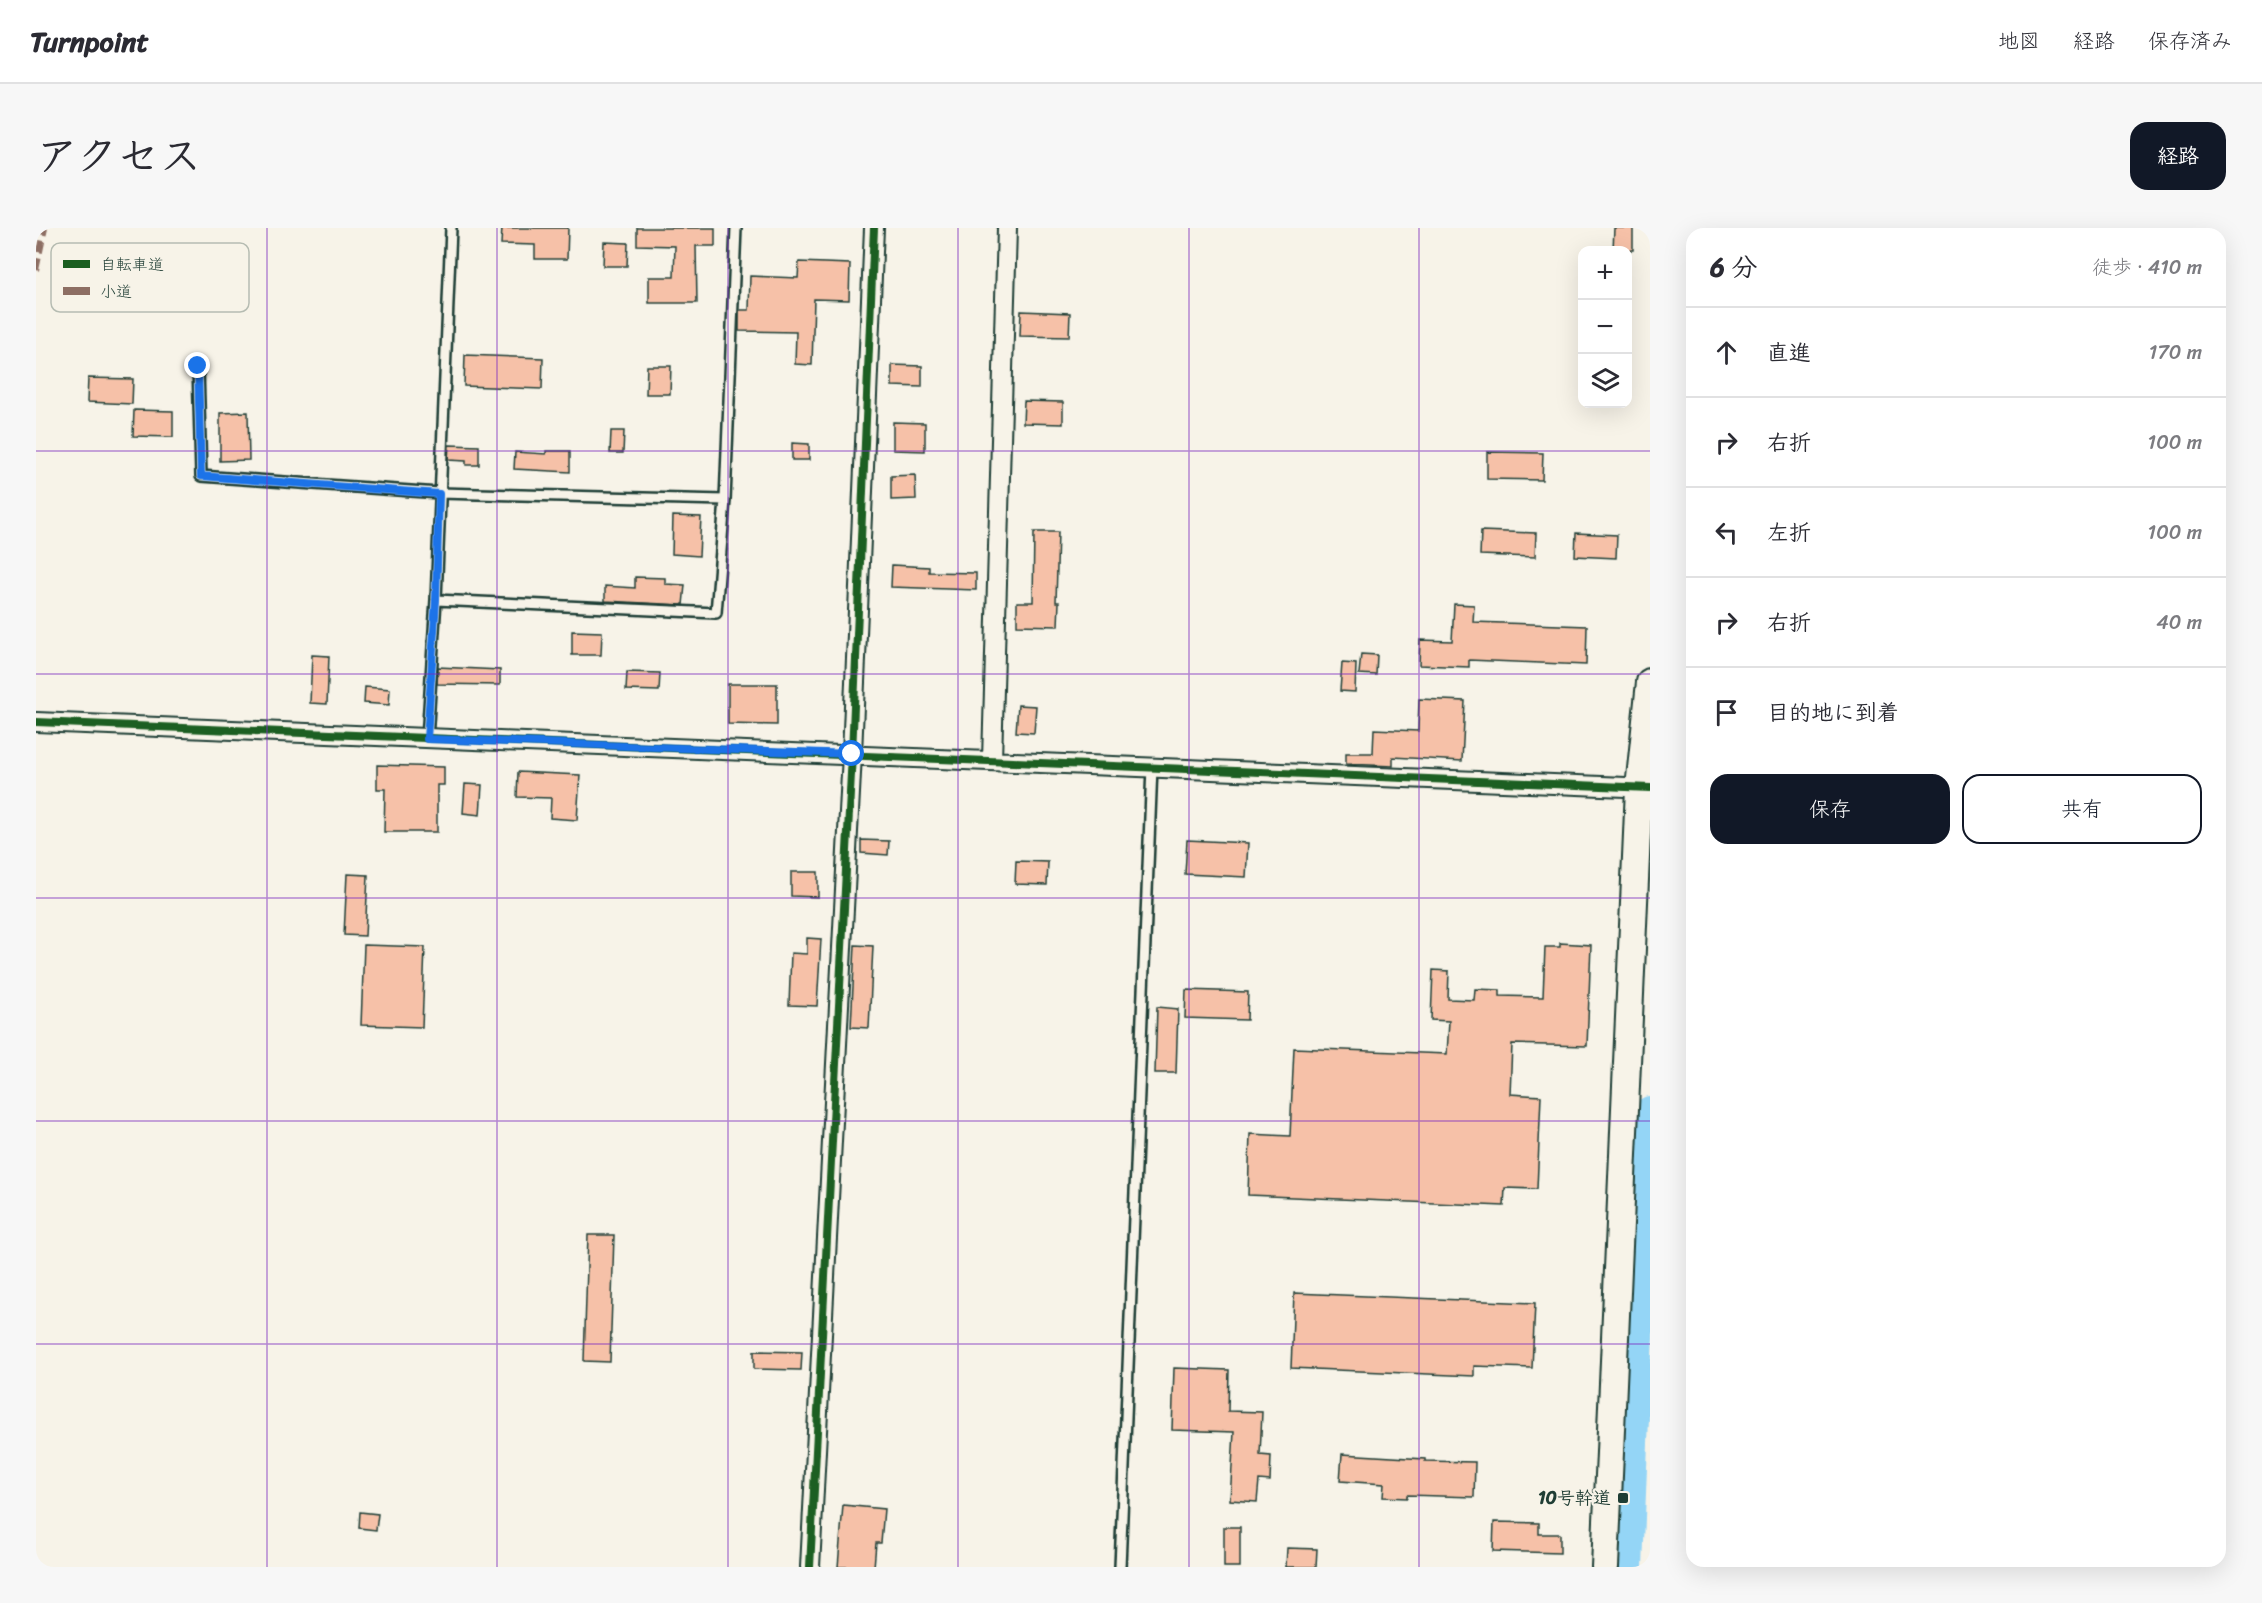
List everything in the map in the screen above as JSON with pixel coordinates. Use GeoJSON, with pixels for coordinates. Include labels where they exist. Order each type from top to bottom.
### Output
{"type":"FeatureCollection","features":[{"type":"Feature","properties":{"kind":"street"},"geometry":{"type":"LineString","coordinates":[[810,1567],[852,754],[874,228]]}},
{"type":"Feature","properties":{"kind":"street"},"geometry":{"type":"LineString","coordinates":[[992,760],[1007,228]]}},
{"type":"Feature","properties":{"kind":"street"},"geometry":{"type":"LineString","coordinates":[[1605,1567],[1650,682]]}},
{"type":"Feature","properties":{"kind":"street"},"geometry":{"type":"LineString","coordinates":[[36,722],[1644,788]]}},
{"type":"Feature","properties":{"kind":"lane"},"geometry":{"type":"LineString","coordinates":[[427,739],[436,600],[451,228]]}},
{"type":"Feature","properties":{"kind":"lane"},"geometry":{"type":"LineString","coordinates":[[436,600],[716,613],[725,500],[736,228]]}},
{"type":"Feature","properties":{"kind":"lane"},"geometry":{"type":"LineString","coordinates":[[198,366],[201,476],[439,494],[725,500]]}},
{"type":"Feature","properties":{"kind":"lane"},"geometry":{"type":"LineString","coordinates":[[1120,1567],[1152,767]]}},
{"type":"Feature","properties":{"kind":"building"},"geometry":{"type":"Polygon","coordinates":[[[502,228],[568,228],[567,259],[535,259],[535,245],[501,244],[502,228]]]}},
{"type":"Feature","properties":{"kind":"building"},"geometry":{"type":"Polygon","coordinates":[[[637,228],[715,228],[715,246],[696,246],[697,303],[649,303],[649,277],[674,277],[675,246],[637,245],[637,228]]]}},
{"type":"Feature","properties":{"kind":"building"},"geometry":{"type":"Polygon","coordinates":[[[1614,228],[1633,228],[1633,250],[1632,246],[1613,246],[1614,228]]]}},
{"type":"Feature","properties":{"kind":"building"},"geometry":{"type":"Polygon","coordinates":[[[604,242],[628,243],[627,266],[603,266],[604,242]]]}},
{"type":"Feature","properties":{"kind":"building"},"geometry":{"type":"Polygon","coordinates":[[[799,262],[850,264],[849,300],[814,299],[812,365],[795,364],[796,332],[739,331],[739,310],[749,310],[750,276],[798,278],[799,262]]]}},
{"type":"Feature","properties":{"kind":"building"},"geometry":{"type":"Polygon","coordinates":[[[1021,311],[1070,313],[1069,337],[1020,336],[1021,311]]]}},
{"type":"Feature","properties":{"kind":"building"},"geometry":{"type":"Polygon","coordinates":[[[465,355],[543,358],[542,389],[464,386],[465,355]]]}},
{"type":"Feature","properties":{"kind":"building"},"geometry":{"type":"Polygon","coordinates":[[[892,365],[922,366],[922,387],[892,386],[892,365]]]}},
{"type":"Feature","properties":{"kind":"building"},"geometry":{"type":"Polygon","coordinates":[[[647,366],[671,366],[670,394],[646,394],[647,366]]]}},
{"type":"Feature","properties":{"kind":"building"},"geometry":{"type":"Polygon","coordinates":[[[88,378],[133,379],[132,404],[87,402],[88,378]]]}},
{"type":"Feature","properties":{"kind":"building"},"geometry":{"type":"Polygon","coordinates":[[[1024,401],[1063,402],[1063,424],[1023,423],[1024,401]]]}},
{"type":"Feature","properties":{"kind":"building"},"geometry":{"type":"Polygon","coordinates":[[[134,410],[173,411],[173,437],[133,436],[134,410]]]}},
{"type":"Feature","properties":{"kind":"building"},"geometry":{"type":"Polygon","coordinates":[[[248,412],[249,460],[220,461],[220,413],[248,412]]]}},
{"type":"Feature","properties":{"kind":"building"},"geometry":{"type":"Polygon","coordinates":[[[893,422],[925,423],[925,451],[893,450],[893,422]]]}},
{"type":"Feature","properties":{"kind":"building"},"geometry":{"type":"Polygon","coordinates":[[[611,431],[624,431],[623,453],[610,453],[611,431]]]}},
{"type":"Feature","properties":{"kind":"building"},"geometry":{"type":"Polygon","coordinates":[[[792,443],[809,444],[809,460],[792,460],[792,443]]]}},
{"type":"Feature","properties":{"kind":"building"},"geometry":{"type":"Polygon","coordinates":[[[449,445],[479,446],[479,465],[466,465],[466,461],[448,460],[449,445]]]}},
{"type":"Feature","properties":{"kind":"building"},"geometry":{"type":"Polygon","coordinates":[[[546,451],[570,451],[570,472],[514,469],[515,452],[546,454],[546,451]]]}},
{"type":"Feature","properties":{"kind":"building"},"geometry":{"type":"Polygon","coordinates":[[[1487,452],[1543,453],[1542,480],[1487,479],[1487,452]]]}},
{"type":"Feature","properties":{"kind":"building"},"geometry":{"type":"Polygon","coordinates":[[[915,475],[916,499],[891,500],[891,476],[915,475]]]}},
{"type":"Feature","properties":{"kind":"building"},"geometry":{"type":"Polygon","coordinates":[[[673,516],[701,517],[699,556],[672,554],[673,516]]]}},
{"type":"Feature","properties":{"kind":"building"},"geometry":{"type":"Polygon","coordinates":[[[1481,531],[1536,533],[1535,557],[1480,555],[1481,531]]]}},
{"type":"Feature","properties":{"kind":"building"},"geometry":{"type":"Polygon","coordinates":[[[1034,532],[1058,532],[1056,602],[1059,602],[1058,626],[1017,625],[1017,602],[1033,602],[1034,532]]]}},
{"type":"Feature","properties":{"kind":"building"},"geometry":{"type":"Polygon","coordinates":[[[1576,533],[1617,535],[1616,558],[1575,556],[1576,533]]]}},
{"type":"Feature","properties":{"kind":"building"},"geometry":{"type":"Polygon","coordinates":[[[892,565],[929,567],[929,572],[976,573],[976,590],[891,587],[892,565]]]}},
{"type":"Feature","properties":{"kind":"building"},"geometry":{"type":"Polygon","coordinates":[[[635,577],[665,578],[665,584],[685,585],[683,605],[605,601],[605,586],[635,588],[635,577]]]}},
{"type":"Feature","properties":{"kind":"building"},"geometry":{"type":"Polygon","coordinates":[[[1454,604],[1474,605],[1473,622],[1587,626],[1586,665],[1469,660],[1469,667],[1419,665],[1420,640],[1452,641],[1454,604]]]}},
{"type":"Feature","properties":{"kind":"building"},"geometry":{"type":"Polygon","coordinates":[[[572,631],[602,632],[601,655],[572,655],[572,631]]]}},
{"type":"Feature","properties":{"kind":"building"},"geometry":{"type":"Polygon","coordinates":[[[1361,654],[1377,655],[1376,675],[1359,674],[1361,654]]]}},
{"type":"Feature","properties":{"kind":"building"},"geometry":{"type":"Polygon","coordinates":[[[312,655],[329,656],[327,704],[310,703],[312,655]]]}},
{"type":"Feature","properties":{"kind":"building"},"geometry":{"type":"Polygon","coordinates":[[[1342,663],[1356,664],[1355,692],[1340,691],[1342,663]]]}},
{"type":"Feature","properties":{"kind":"building"},"geometry":{"type":"Polygon","coordinates":[[[438,667],[500,670],[500,685],[437,684],[438,667]]]}},
{"type":"Feature","properties":{"kind":"building"},"geometry":{"type":"Polygon","coordinates":[[[627,672],[660,673],[659,691],[626,690],[627,672]]]}},
{"type":"Feature","properties":{"kind":"building"},"geometry":{"type":"Polygon","coordinates":[[[728,684],[777,684],[777,725],[728,724],[728,684]]]}},
{"type":"Feature","properties":{"kind":"building"},"geometry":{"type":"Polygon","coordinates":[[[365,687],[390,689],[389,705],[364,703],[365,687]]]}},
{"type":"Feature","properties":{"kind":"building"},"geometry":{"type":"Polygon","coordinates":[[[1419,699],[1465,701],[1462,761],[1393,757],[1393,766],[1346,764],[1346,753],[1373,753],[1374,729],[1418,731],[1419,699]]]}},
{"type":"Feature","properties":{"kind":"building"},"geometry":{"type":"Polygon","coordinates":[[[1018,705],[1036,706],[1034,733],[1016,732],[1018,705]]]}},
{"type":"Feature","properties":{"kind":"building"},"geometry":{"type":"Polygon","coordinates":[[[377,765],[444,767],[444,785],[437,785],[437,832],[384,832],[385,789],[377,789],[377,765]]]}},
{"type":"Feature","properties":{"kind":"building"},"geometry":{"type":"Polygon","coordinates":[[[518,772],[580,775],[577,820],[550,818],[551,798],[517,797],[518,772]]]}},
{"type":"Feature","properties":{"kind":"building"},"geometry":{"type":"Polygon","coordinates":[[[465,784],[482,785],[480,815],[463,813],[465,784]]]}},
{"type":"Feature","properties":{"kind":"building"},"geometry":{"type":"Polygon","coordinates":[[[861,840],[889,841],[888,855],[861,853],[861,840]]]}},
{"type":"Feature","properties":{"kind":"building"},"geometry":{"type":"Polygon","coordinates":[[[1187,840],[1248,843],[1246,877],[1185,874],[1187,840]]]}},
{"type":"Feature","properties":{"kind":"building"},"geometry":{"type":"Polygon","coordinates":[[[1016,861],[1048,862],[1047,885],[1015,884],[1016,861]]]}},
{"type":"Feature","properties":{"kind":"building"},"geometry":{"type":"Polygon","coordinates":[[[791,872],[818,872],[818,897],[791,896],[791,872]]]}},
{"type":"Feature","properties":{"kind":"building"},"geometry":{"type":"Polygon","coordinates":[[[347,874],[368,875],[365,936],[344,935],[347,874]]]}},
{"type":"Feature","properties":{"kind":"building"},"geometry":{"type":"Polygon","coordinates":[[[807,938],[821,939],[817,1006],[789,1005],[791,953],[807,954],[807,938]]]}},
{"type":"Feature","properties":{"kind":"building"},"geometry":{"type":"Polygon","coordinates":[[[1560,943],[1591,945],[1587,1046],[1512,1044],[1510,1094],[1541,1096],[1537,1189],[1505,1188],[1504,1206],[1248,1195],[1250,1134],[1290,1136],[1294,1048],[1447,1054],[1449,1021],[1431,1020],[1433,970],[1449,971],[1448,999],[1474,1000],[1475,989],[1500,990],[1500,996],[1543,997],[1545,947],[1560,947],[1560,943]]]}},
{"type":"Feature","properties":{"kind":"building"},"geometry":{"type":"Polygon","coordinates":[[[364,945],[425,947],[422,1027],[361,1025],[364,945]]]}},
{"type":"Feature","properties":{"kind":"building"},"geometry":{"type":"Polygon","coordinates":[[[855,945],[873,946],[869,1028],[851,1027],[855,945]]]}},
{"type":"Feature","properties":{"kind":"building"},"geometry":{"type":"Polygon","coordinates":[[[1186,990],[1248,992],[1247,1020],[1185,1018],[1186,990]]]}},
{"type":"Feature","properties":{"kind":"building"},"geometry":{"type":"Polygon","coordinates":[[[1157,1007],[1178,1009],[1176,1073],[1155,1073],[1157,1007]]]}},
{"type":"Feature","properties":{"kind":"building"},"geometry":{"type":"Polygon","coordinates":[[[588,1235],[614,1235],[610,1362],[584,1361],[588,1235]]]}},
{"type":"Feature","properties":{"kind":"building"},"geometry":{"type":"Polygon","coordinates":[[[1294,1293],[1535,1303],[1532,1368],[1474,1366],[1474,1376],[1291,1368],[1294,1293]]]}},
{"type":"Feature","properties":{"kind":"building"},"geometry":{"type":"Polygon","coordinates":[[[754,1351],[802,1352],[801,1370],[754,1369],[754,1351]]]}},
{"type":"Feature","properties":{"kind":"building"},"geometry":{"type":"Polygon","coordinates":[[[1174,1368],[1229,1370],[1228,1411],[1262,1412],[1260,1455],[1271,1456],[1270,1481],[1259,1480],[1257,1502],[1230,1500],[1234,1432],[1172,1430],[1174,1368]]]}},
{"type":"Feature","properties":{"kind":"building"},"geometry":{"type":"Polygon","coordinates":[[[1342,1454],[1425,1459],[1425,1461],[1475,1462],[1474,1497],[1407,1495],[1407,1498],[1383,1497],[1384,1484],[1340,1481],[1342,1454]]]}},
{"type":"Feature","properties":{"kind":"building"},"geometry":{"type":"Polygon","coordinates":[[[843,1505],[884,1509],[881,1543],[876,1543],[874,1567],[838,1567],[843,1505]]]}},
{"type":"Feature","properties":{"kind":"building"},"geometry":{"type":"Polygon","coordinates":[[[360,1512],[378,1514],[376,1530],[359,1528],[360,1512]]]}},
{"type":"Feature","properties":{"kind":"building"},"geometry":{"type":"Polygon","coordinates":[[[1494,1522],[1539,1523],[1539,1534],[1560,1534],[1560,1553],[1493,1551],[1494,1522]]]}},
{"type":"Feature","properties":{"kind":"building"},"geometry":{"type":"Polygon","coordinates":[[[1224,1527],[1240,1527],[1240,1567],[1224,1567],[1224,1527]]]}},
{"type":"Feature","properties":{"kind":"building"},"geometry":{"type":"Polygon","coordinates":[[[1287,1548],[1317,1549],[1316,1567],[1286,1567],[1287,1548]]]}},
{"type":"Feature","properties":{"kind":"waterway"},"geometry":{"type":"LineString","coordinates":[[1628,1567],[1650,1111]]}},
{"type":"Feature","properties":{"kind":"marked path"},"geometry":{"type":"LineString","coordinates":[[36,270],[45,228]]}},
{"type":"Feature","properties":{"kind":"cycle path"},"geometry":{"type":"LineString","coordinates":[[810,1567],[852,754],[874,228]]}},
{"type":"Feature","properties":{"kind":"cycle path"},"geometry":{"type":"LineString","coordinates":[[36,722],[1650,788]]}},
{"type":"Feature","properties":{"kind":"place","name":"10号幹道"},"geometry":{"type":"Point","coordinates":[1623,1498]}},
{"type":"Feature","properties":{"kind":"route"},"geometry":{"type":"LineString","coordinates":[[198,366],[201,476],[439,494],[436,600],[427,739],[852,754]]}}]}
